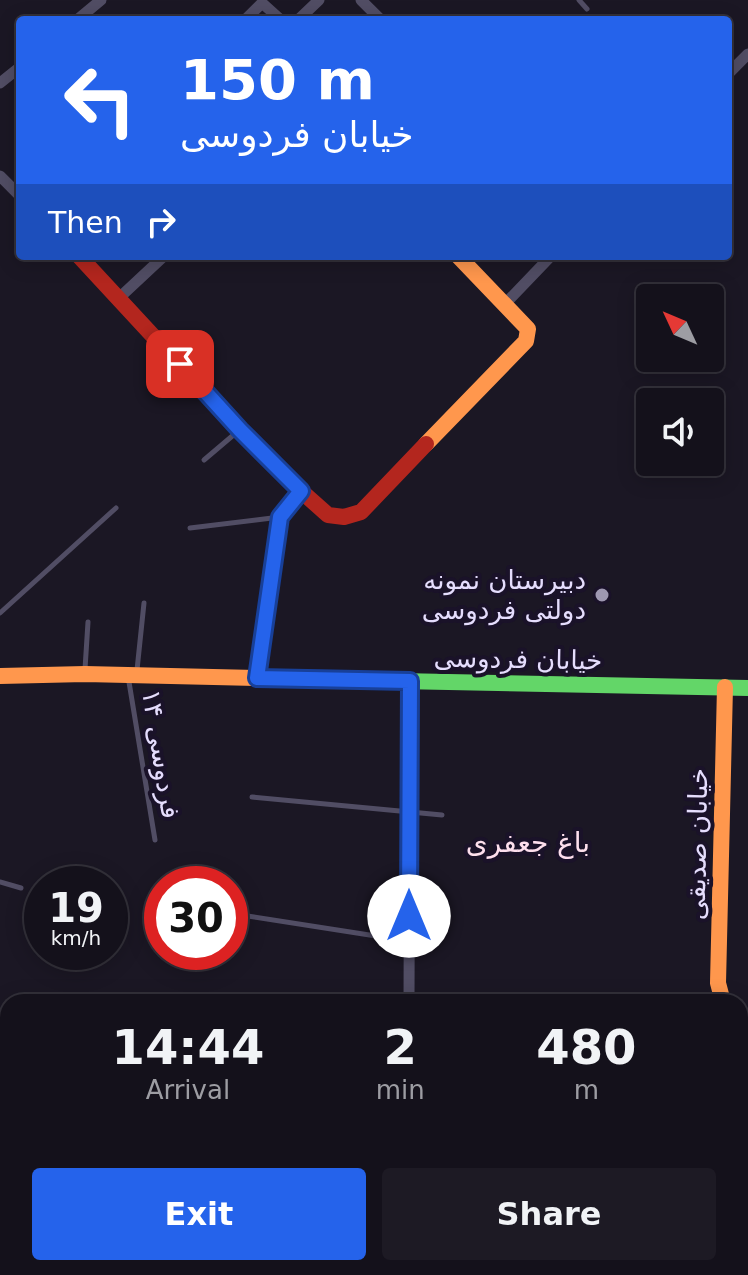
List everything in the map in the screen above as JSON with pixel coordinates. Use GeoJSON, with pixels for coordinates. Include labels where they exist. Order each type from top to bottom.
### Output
{"type":"FeatureCollection","features":[{"type":"Feature","properties":{"kind":"street"},"geometry":{"type":"LineString","coordinates":[[82,16],[101,0]]}},
{"type":"Feature","properties":{"kind":"street"},"geometry":{"type":"LineString","coordinates":[[361,0],[377,16]]}},
{"type":"Feature","properties":{"kind":"street"},"geometry":{"type":"LineString","coordinates":[[249,16],[262,3],[277,16]]}},
{"type":"Feature","properties":{"kind":"street"},"geometry":{"type":"LineString","coordinates":[[732,70],[748,54]]}},
{"type":"Feature","properties":{"kind":"street"},"geometry":{"type":"LineString","coordinates":[[0,83],[16,70]]}},
{"type":"Feature","properties":{"kind":"street"},"geometry":{"type":"LineString","coordinates":[[0,176],[16,192]]}},
{"type":"Feature","properties":{"kind":"street"},"geometry":{"type":"LineString","coordinates":[[83,260],[240,430],[301,491],[328,515],[344,517],[361,512],[526,341],[528,329],[462,260]]}},
{"type":"Feature","properties":{"kind":"street"},"geometry":{"type":"LineString","coordinates":[[119,298],[160,260]]}},
{"type":"Feature","properties":{"kind":"street"},"geometry":{"type":"LineString","coordinates":[[504,305],[547,260]]}},
{"type":"Feature","properties":{"kind":"street"},"geometry":{"type":"LineString","coordinates":[[257,678],[280,517],[301,491]]}},
{"type":"Feature","properties":{"kind":"street","name":"خیابان فردوسی"},"geometry":{"type":"LineString","coordinates":[[0,676],[85,674],[748,688]]}},
{"type":"Feature","properties":{"kind":"street"},"geometry":{"type":"LineString","coordinates":[[409,994],[410,681]]}},
{"type":"Feature","properties":{"kind":"street","name":"خیابان صدیقی"},"geometry":{"type":"LineString","coordinates":[[721,994],[718,983],[725,687]]}},
{"type":"Feature","properties":{"kind":"lane"},"geometry":{"type":"LineString","coordinates":[[579,0],[587,9]]}},
{"type":"Feature","properties":{"kind":"lane"},"geometry":{"type":"LineString","coordinates":[[204,460],[240,430]]}},
{"type":"Feature","properties":{"kind":"lane"},"geometry":{"type":"LineString","coordinates":[[0,613],[116,508]]}},
{"type":"Feature","properties":{"kind":"lane"},"geometry":{"type":"LineString","coordinates":[[190,528],[280,517]]}},
{"type":"Feature","properties":{"kind":"lane","name":"فردوسی ۱۴"},"geometry":{"type":"LineString","coordinates":[[144,603],[132,675],[155,840]]}},
{"type":"Feature","properties":{"kind":"lane"},"geometry":{"type":"LineString","coordinates":[[85,674],[88,622]]}},
{"type":"Feature","properties":{"kind":"lane"},"geometry":{"type":"LineString","coordinates":[[252,797],[442,815]]}},
{"type":"Feature","properties":{"kind":"lane"},"geometry":{"type":"LineString","coordinates":[[0,882],[21,888]]}},
{"type":"Feature","properties":{"kind":"lane"},"geometry":{"type":"LineString","coordinates":[[248,916],[409,942]]}},
{"type":"Feature","properties":{"kind":"traffic: fast"},"geometry":{"type":"LineString","coordinates":[[300,679],[748,688]]}},
{"type":"Feature","properties":{"kind":"traffic: slow"},"geometry":{"type":"LineString","coordinates":[[426,444],[526,341],[528,329],[462,260]]}},
{"type":"Feature","properties":{"kind":"traffic: slow"},"geometry":{"type":"LineString","coordinates":[[0,676],[85,674],[300,679]]}},
{"type":"Feature","properties":{"kind":"traffic: slow"},"geometry":{"type":"LineString","coordinates":[[721,994],[718,983],[725,687]]}},
{"type":"Feature","properties":{"kind":"traffic: jam"},"geometry":{"type":"LineString","coordinates":[[83,260],[240,430],[328,515],[344,517],[361,512],[426,444]]}},
{"type":"Feature","properties":{"kind":"place","name":"دبیرستان نمونه دولتی فردوسی"},"geometry":{"type":"Point","coordinates":[602,595]}},
{"type":"Feature","properties":{"kind":"district","name":"باغ جعفری"},"geometry":{"type":"Point","coordinates":[528,842]}},
{"type":"Feature","properties":{"kind":"route"},"geometry":{"type":"LineString","coordinates":[[180,364],[301,491],[280,517],[257,678],[410,681],[409,916]]}}]}
